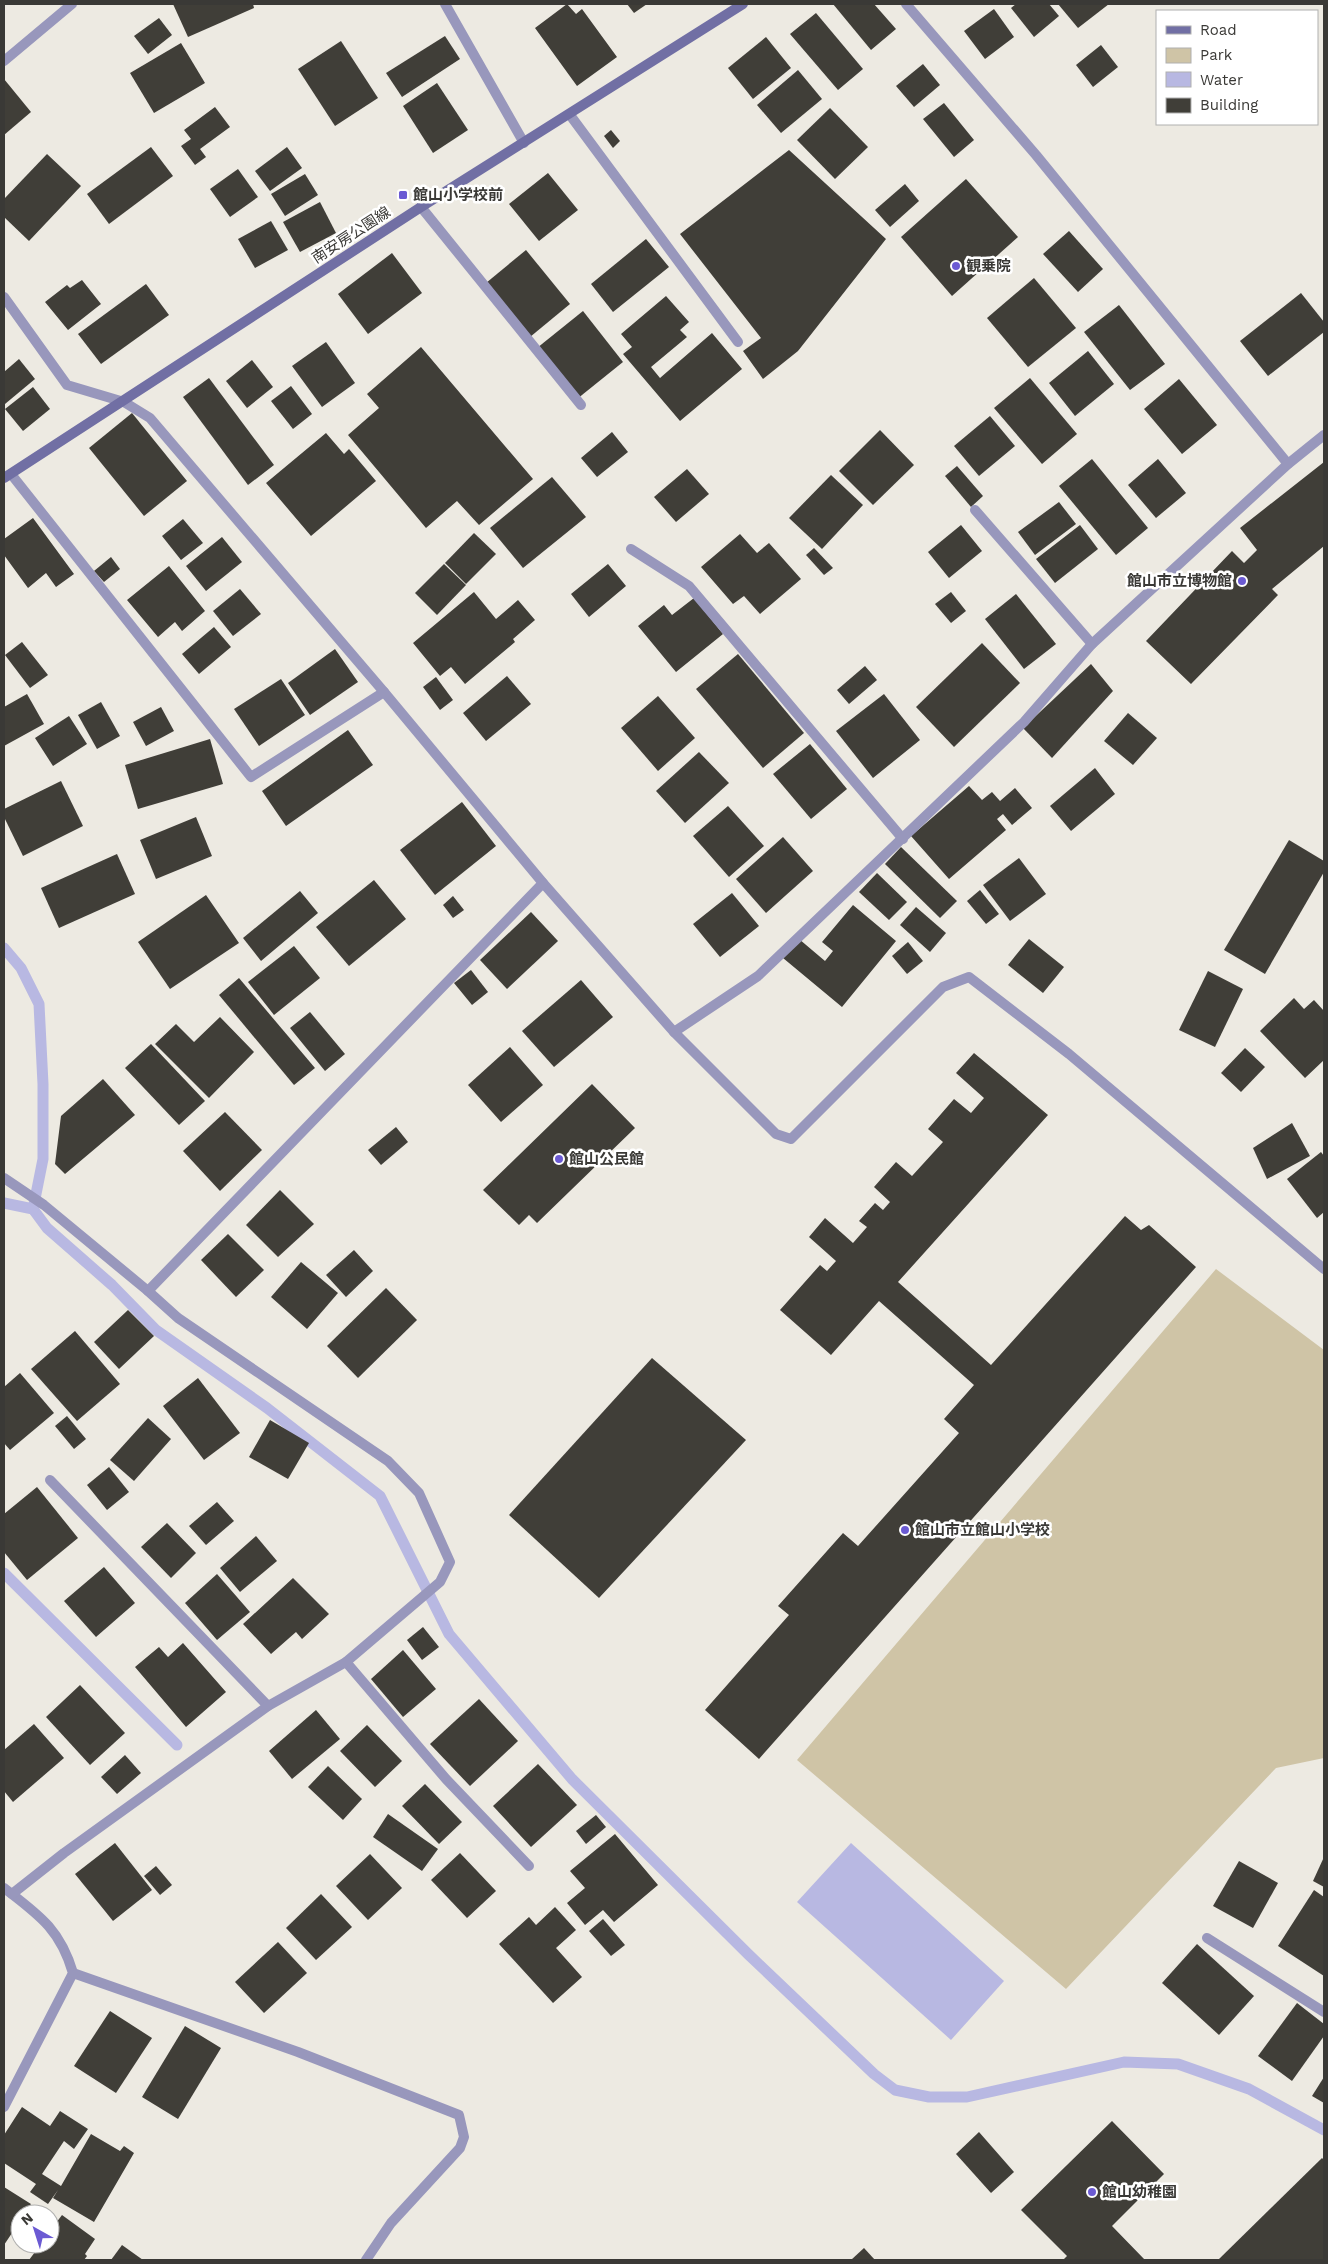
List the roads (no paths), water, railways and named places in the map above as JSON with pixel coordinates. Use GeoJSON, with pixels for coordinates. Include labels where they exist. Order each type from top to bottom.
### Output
{"type":"FeatureCollection","features":[{"type":"Feature","properties":{"kind":"main road","name":"南安房公園線"},"geometry":{"type":"LineString","coordinates":[[7,476],[124,402],[421,207],[570,115],[743,4]]}},
{"type":"Feature","properties":{"kind":"street"},"geometry":{"type":"LineString","coordinates":[[6,54],[72,4]]}},
{"type":"Feature","properties":{"kind":"street"},"geometry":{"type":"LineString","coordinates":[[445,4],[524,143]]}},
{"type":"Feature","properties":{"kind":"street"},"geometry":{"type":"LineString","coordinates":[[906,4],[1036,155],[1288,464]]}},
{"type":"Feature","properties":{"kind":"street"},"geometry":{"type":"LineString","coordinates":[[570,115],[738,342]]}},
{"type":"Feature","properties":{"kind":"street"},"geometry":{"type":"LineString","coordinates":[[421,207],[581,405]]}},
{"type":"Feature","properties":{"kind":"street"},"geometry":{"type":"LineString","coordinates":[[4,297],[67,385],[124,402],[150,418],[384,692],[543,883],[674,1032],[776,1134],[791,1139],[943,987],[969,977],[1069,1054],[1324,1270]]}},
{"type":"Feature","properties":{"kind":"street"},"geometry":{"type":"LineString","coordinates":[[674,1032],[758,976],[1024,722],[1092,644],[1288,464],[1324,435]]}},
{"type":"Feature","properties":{"kind":"street"},"geometry":{"type":"LineString","coordinates":[[7,476],[251,777],[384,692]]}},
{"type":"Feature","properties":{"kind":"street"},"geometry":{"type":"LineString","coordinates":[[975,510],[1092,644]]}},
{"type":"Feature","properties":{"kind":"street"},"geometry":{"type":"LineString","coordinates":[[630,549],[689,586],[903,839]]}},
{"type":"Feature","properties":{"kind":"street"},"geometry":{"type":"LineString","coordinates":[[148,1291],[543,883]]}},
{"type":"Feature","properties":{"kind":"street"},"geometry":{"type":"LineString","coordinates":[[4,2107],[73,1973],[66,1949],[45,1921],[8,1891],[268,1706],[346,1662],[440,1582],[450,1562],[419,1493],[388,1461],[178,1318],[44,1205],[8,1180]]}},
{"type":"Feature","properties":{"kind":"street"},"geometry":{"type":"LineString","coordinates":[[50,1480],[268,1706]]}},
{"type":"Feature","properties":{"kind":"street"},"geometry":{"type":"LineString","coordinates":[[346,1662],[446,1779],[529,1866]]}},
{"type":"Feature","properties":{"kind":"street"},"geometry":{"type":"LineString","coordinates":[[1207,1938],[1324,2012]]}},
{"type":"Feature","properties":{"kind":"street"},"geometry":{"type":"LineString","coordinates":[[73,1973],[298,2052],[459,2115],[464,2137],[460,2148],[391,2223],[366,2260]]}},
{"type":"Feature","properties":{"kind":"water"},"geometry":{"type":"Polygon","coordinates":[[[851,1843],[1004,1981],[951,2040],[797,1902],[851,1843]]]}},
{"type":"Feature","properties":{"kind":"waterway"},"geometry":{"type":"LineString","coordinates":[[4,948],[21,968],[39,1004],[43,1084],[43,1159],[33,1209],[47,1228],[112,1285],[156,1330],[267,1408],[380,1496],[449,1634],[572,1779],[748,1954],[874,2074],[895,2090],[929,2097],[967,2097],[1124,2062],[1178,2064],[1249,2089],[1324,2130]]}},
{"type":"Feature","properties":{"kind":"waterway"},"geometry":{"type":"LineString","coordinates":[[4,1203],[33,1209]]}},
{"type":"Feature","properties":{"kind":"waterway"},"geometry":{"type":"LineString","coordinates":[[4,1573],[177,1745]]}},
{"type":"Feature","properties":{"kind":"place","name":"館山小学校前"},"geometry":{"type":"Point","coordinates":[403,195]}},
{"type":"Feature","properties":{"kind":"place","name":"観乗院"},"geometry":{"type":"Point","coordinates":[956,266]}},
{"type":"Feature","properties":{"kind":"place","name":"館山市立博物館"},"geometry":{"type":"Point","coordinates":[1242,581]}},
{"type":"Feature","properties":{"kind":"place","name":"館山公民館"},"geometry":{"type":"Point","coordinates":[559,1159]}},
{"type":"Feature","properties":{"kind":"place","name":"館山市立館山小学校"},"geometry":{"type":"Point","coordinates":[905,1530]}},
{"type":"Feature","properties":{"kind":"place","name":"館山幼稚園"},"geometry":{"type":"Point","coordinates":[1092,2192]}}]}
